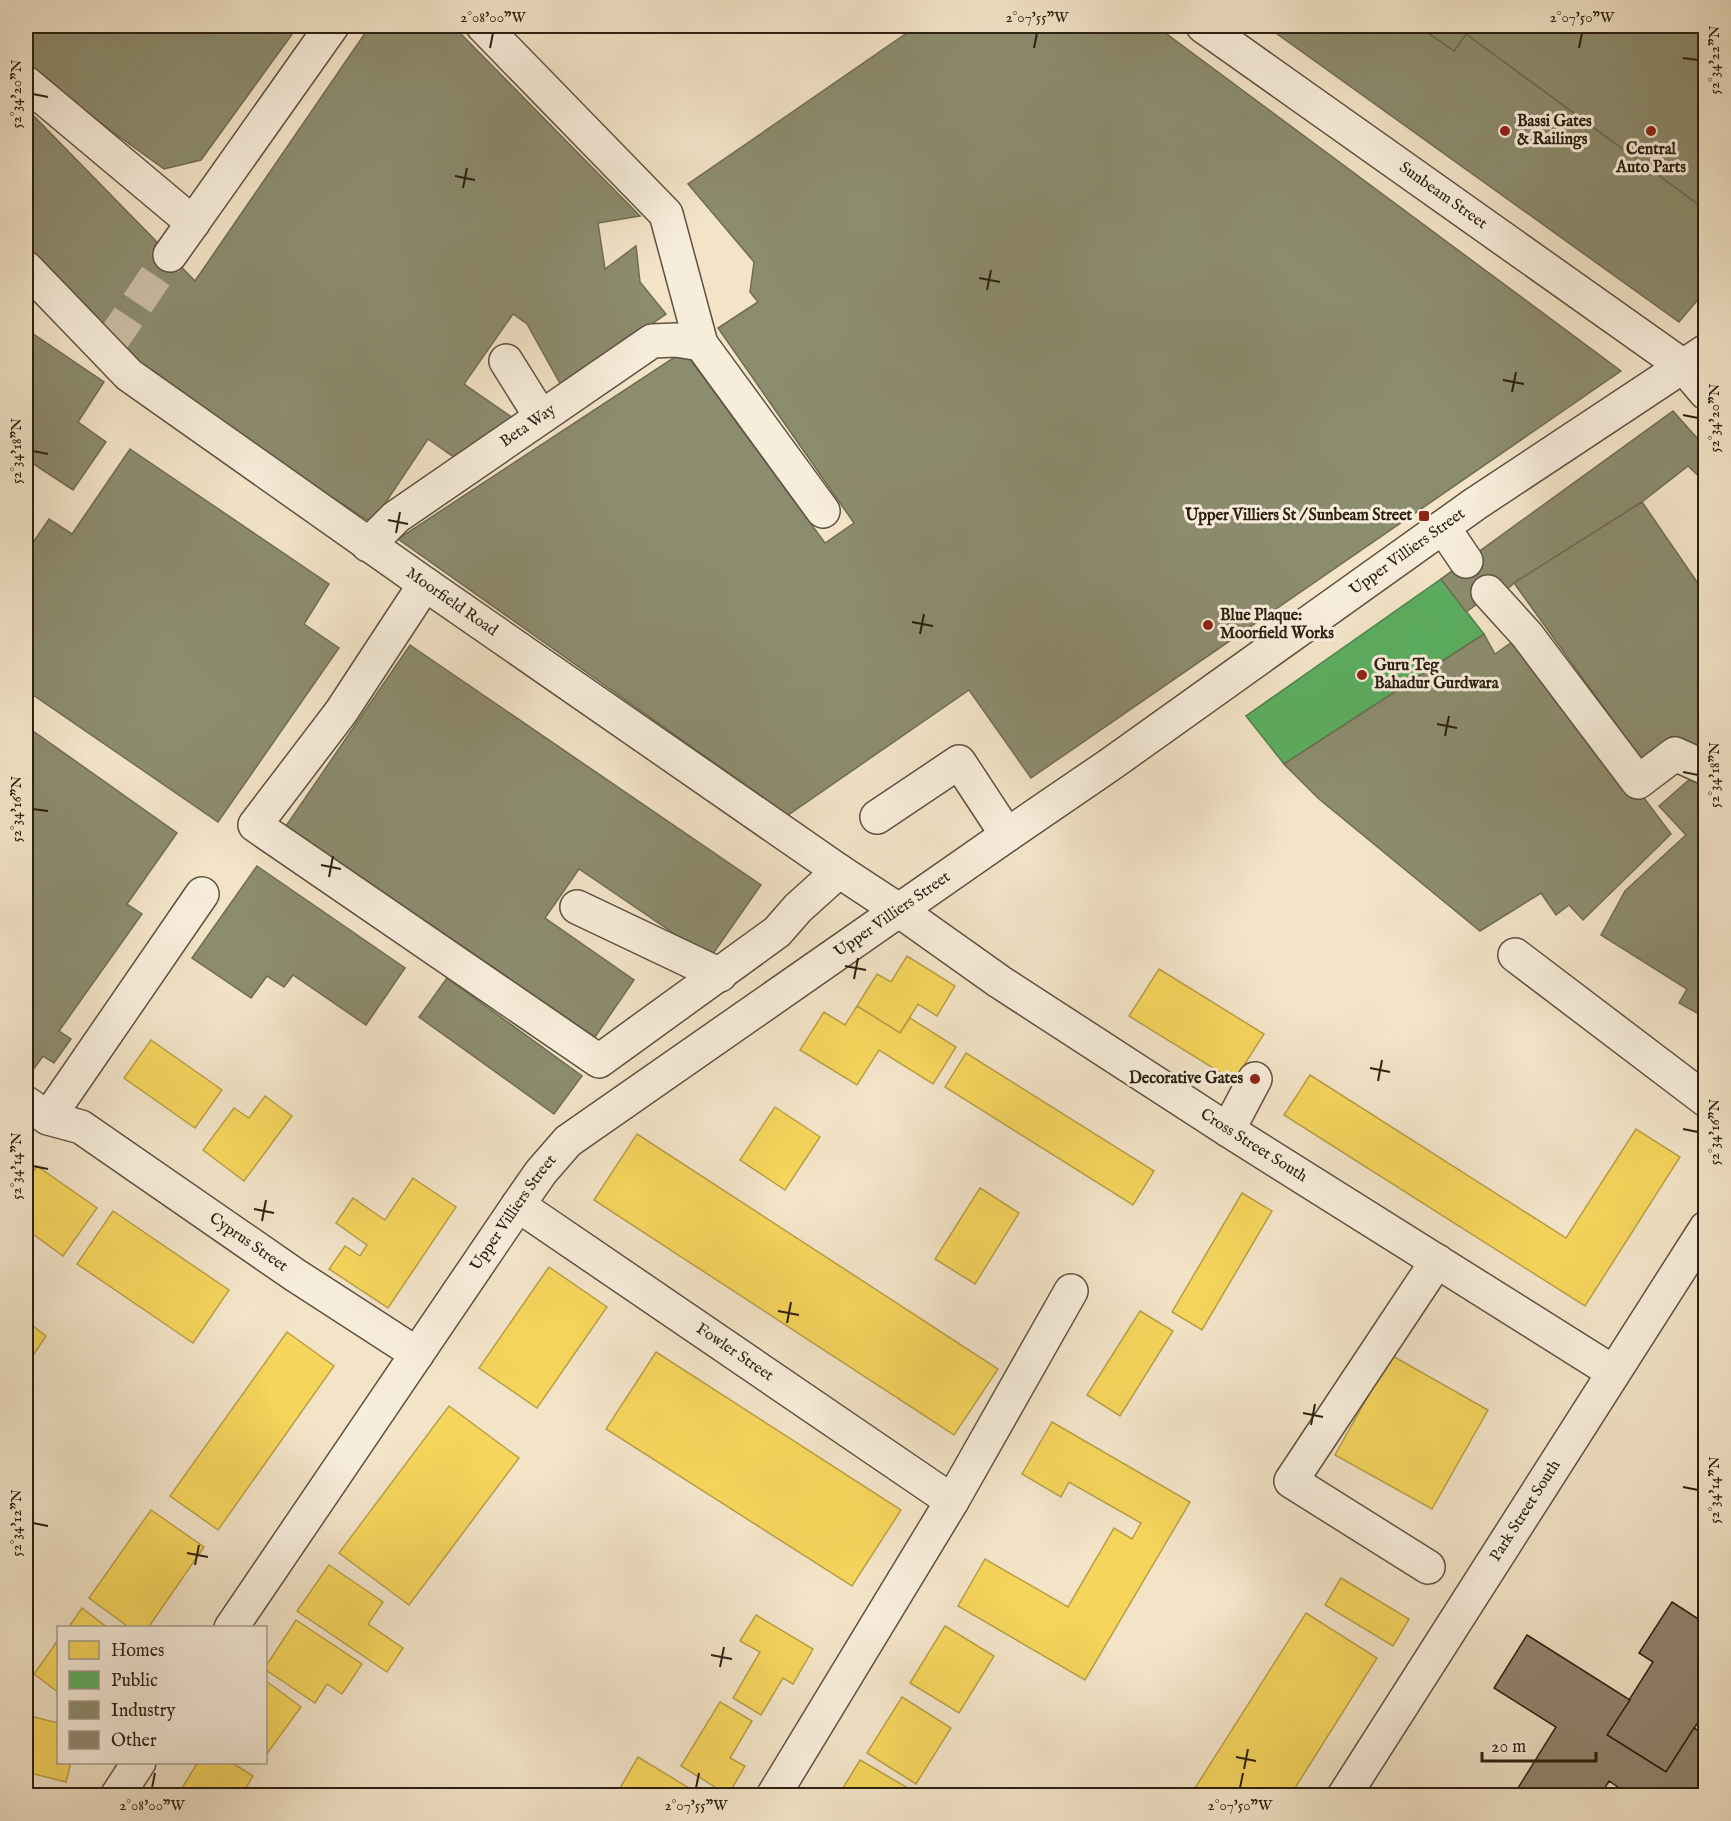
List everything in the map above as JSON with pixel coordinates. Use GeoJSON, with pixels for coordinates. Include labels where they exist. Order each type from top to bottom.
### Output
{"type":"FeatureCollection","features":[{"type":"Feature","properties":{"kind":"street"},"geometry":{"type":"LineString","coordinates":[[170,255],[332,26]]}},
{"type":"Feature","properties":{"kind":"street"},"geometry":{"type":"LineString","coordinates":[[483,26],[666,214],[700,344],[823,511]]}},
{"type":"Feature","properties":{"kind":"street","name":"Sunbeam Street"},"geometry":{"type":"LineString","coordinates":[[1203,26],[1694,358],[1706,393]]}},
{"type":"Feature","properties":{"kind":"street"},"geometry":{"type":"LineString","coordinates":[[26,83],[193,223]]}},
{"type":"Feature","properties":{"kind":"street","name":"Moorfield Road"},"geometry":{"type":"LineString","coordinates":[[26,268],[107,347],[129,375],[425,585],[900,911]]}},
{"type":"Feature","properties":{"kind":"street","name":"Beta Way"},"geometry":{"type":"LineString","coordinates":[[368,544],[396,517],[652,341],[676,340],[700,344]]}},
{"type":"Feature","properties":{"kind":"street","name":"Upper Villiers Street"},"geometry":{"type":"LineString","coordinates":[[232,1626],[518,1205],[568,1141],[1108,766],[1443,527],[1694,358]]}},
{"type":"Feature","properties":{"kind":"street"},"geometry":{"type":"LineString","coordinates":[[506,361],[541,417]]}},
{"type":"Feature","properties":{"kind":"street"},"geometry":{"type":"LineString","coordinates":[[1443,527],[1466,561]]}},
{"type":"Feature","properties":{"kind":"street"},"geometry":{"type":"LineString","coordinates":[[425,585],[341,711],[255,825],[599,1061],[777,932],[798,908],[839,871]]}},
{"type":"Feature","properties":{"kind":"street"},"geometry":{"type":"LineString","coordinates":[[1488,592],[1527,635],[1638,782],[1675,754],[1706,768]]}},
{"type":"Feature","properties":{"kind":"street"},"geometry":{"type":"LineString","coordinates":[[877,817],[959,762],[1007,835]]}},
{"type":"Feature","properties":{"kind":"street"},"geometry":{"type":"LineString","coordinates":[[37,1111],[202,894]]}},
{"type":"Feature","properties":{"kind":"street"},"geometry":{"type":"LineString","coordinates":[[577,907],[720,975]]}},
{"type":"Feature","properties":{"kind":"street","name":"Cross Street South"},"geometry":{"type":"LineString","coordinates":[[900,911],[1000,982],[1228,1130],[1613,1372]]}},
{"type":"Feature","properties":{"kind":"street"},"geometry":{"type":"LineString","coordinates":[[1515,955],[1706,1100]]}},
{"type":"Feature","properties":{"kind":"street"},"geometry":{"type":"LineString","coordinates":[[1228,1130],[1255,1079]]}},
{"type":"Feature","properties":{"kind":"street","name":"Cyprus Street"},"geometry":{"type":"LineString","coordinates":[[37,1111],[81,1127],[295,1275],[417,1354]]}},
{"type":"Feature","properties":{"kind":"street","name":"Fowler Street"},"geometry":{"type":"LineString","coordinates":[[518,1205],[952,1501]]}},
{"type":"Feature","properties":{"kind":"street","name":"Park Street South"},"geometry":{"type":"LineString","coordinates":[[1344,1796],[1706,1228]]}},
{"type":"Feature","properties":{"kind":"street"},"geometry":{"type":"LineString","coordinates":[[1428,1567],[1291,1481],[1437,1261]]}},
{"type":"Feature","properties":{"kind":"street"},"geometry":{"type":"LineString","coordinates":[[773,1796],[952,1501],[1071,1291]]}},
{"type":"Feature","properties":{"kind":"street"},"geometry":{"type":"LineString","coordinates":[[117,1796],[139,1764]]}},
{"type":"Feature","properties":{"kind":"building: Homes"},"geometry":{"type":"Polygon","coordinates":[[[907,956],[955,986],[937,1016],[918,1004],[900,1033],[857,1006],[877,974],[891,982],[907,956]]]}},
{"type":"Feature","properties":{"kind":"building: Homes"},"geometry":{"type":"Polygon","coordinates":[[[1159,969],[1264,1034],[1234,1081],[1129,1016],[1159,969]]]}},
{"type":"Feature","properties":{"kind":"building: Homes"},"geometry":{"type":"Polygon","coordinates":[[[857,1006],[900,1033],[910,1018],[956,1047],[933,1084],[879,1050],[857,1085],[800,1050],[824,1012],[845,1025],[857,1006]]]}},
{"type":"Feature","properties":{"kind":"building: Homes"},"geometry":{"type":"Polygon","coordinates":[[[151,1040],[222,1090],[195,1128],[124,1078],[151,1040]]]}},
{"type":"Feature","properties":{"kind":"building: Homes"},"geometry":{"type":"Polygon","coordinates":[[[966,1053],[1154,1171],[1133,1205],[945,1087],[966,1053]]]}},
{"type":"Feature","properties":{"kind":"building: Homes"},"geometry":{"type":"Polygon","coordinates":[[[1310,1075],[1566,1238],[1636,1129],[1680,1157],[1585,1306],[1284,1115],[1310,1075]]]}},
{"type":"Feature","properties":{"kind":"building: Homes"},"geometry":{"type":"Polygon","coordinates":[[[265,1096],[292,1116],[244,1181],[203,1150],[234,1108],[249,1118],[265,1096]]]}},
{"type":"Feature","properties":{"kind":"building: Homes"},"geometry":{"type":"Polygon","coordinates":[[[775,1107],[820,1137],[785,1190],[740,1160],[775,1107]]]}},
{"type":"Feature","properties":{"kind":"building: Homes"},"geometry":{"type":"Polygon","coordinates":[[[637,1134],[998,1369],[954,1435],[594,1200],[637,1134]]]}},
{"type":"Feature","properties":{"kind":"building: Homes"},"geometry":{"type":"Polygon","coordinates":[[[37,1166],[97,1208],[63,1256],[26,1229],[26,1182],[37,1166]]]}},
{"type":"Feature","properties":{"kind":"building: Homes"},"geometry":{"type":"Polygon","coordinates":[[[413,1178],[456,1207],[388,1308],[329,1269],[345,1246],[360,1256],[367,1245],[336,1223],[353,1198],[385,1220],[413,1178]]]}},
{"type":"Feature","properties":{"kind":"building: Homes"},"geometry":{"type":"Polygon","coordinates":[[[980,1188],[1019,1213],[975,1284],[935,1259],[980,1188]]]}},
{"type":"Feature","properties":{"kind":"building: Homes"},"geometry":{"type":"Polygon","coordinates":[[[1242,1193],[1272,1211],[1202,1330],[1172,1312],[1242,1193]]]}},
{"type":"Feature","properties":{"kind":"building: Homes"},"geometry":{"type":"Polygon","coordinates":[[[113,1211],[229,1290],[193,1343],[77,1264],[113,1211]]]}},
{"type":"Feature","properties":{"kind":"building: Homes"},"geometry":{"type":"Polygon","coordinates":[[[549,1267],[607,1307],[537,1408],[479,1368],[549,1267]]]}},
{"type":"Feature","properties":{"kind":"building: Homes"},"geometry":{"type":"Polygon","coordinates":[[[1140,1311],[1173,1331],[1120,1416],[1087,1395],[1140,1311]]]}},
{"type":"Feature","properties":{"kind":"building: Homes"},"geometry":{"type":"Polygon","coordinates":[[[26,1321],[46,1336],[26,1366],[26,1321]]]}},
{"type":"Feature","properties":{"kind":"building: Homes"},"geometry":{"type":"Polygon","coordinates":[[[287,1332],[334,1366],[218,1530],[170,1496],[287,1332]]]}},
{"type":"Feature","properties":{"kind":"building: Homes"},"geometry":{"type":"Polygon","coordinates":[[[656,1352],[901,1510],[852,1586],[606,1429],[656,1352]]]}},
{"type":"Feature","properties":{"kind":"building: Homes"},"geometry":{"type":"Polygon","coordinates":[[[1391,1355],[1488,1410],[1432,1509],[1335,1455],[1391,1355]]]}},
{"type":"Feature","properties":{"kind":"building: Homes"},"geometry":{"type":"Polygon","coordinates":[[[449,1406],[519,1458],[409,1605],[339,1553],[449,1406]]]}},
{"type":"Feature","properties":{"kind":"building: Homes"},"geometry":{"type":"Polygon","coordinates":[[[1052,1422],[1190,1502],[1085,1680],[958,1606],[985,1559],[1068,1607],[1114,1528],[1132,1539],[1141,1523],[1069,1482],[1061,1497],[1022,1474],[1052,1422]]]}},
{"type":"Feature","properties":{"kind":"building: Homes"},"geometry":{"type":"Polygon","coordinates":[[[151,1510],[204,1547],[149,1626],[127,1626],[89,1598],[151,1510]]]}},
{"type":"Feature","properties":{"kind":"building: Homes"},"geometry":{"type":"Polygon","coordinates":[[[329,1565],[383,1602],[368,1624],[403,1648],[387,1672],[297,1611],[329,1565]]]}},
{"type":"Feature","properties":{"kind":"building: Homes"},"geometry":{"type":"Polygon","coordinates":[[[1341,1578],[1409,1619],[1393,1646],[1325,1605],[1341,1578]]]}},
{"type":"Feature","properties":{"kind":"building: Homes"},"geometry":{"type":"Polygon","coordinates":[[[82,1608],[105,1626],[69,1626],[82,1608]]]}},
{"type":"Feature","properties":{"kind":"building: Homes"},"geometry":{"type":"Polygon","coordinates":[[[1306,1613],[1377,1658],[1290,1796],[1190,1796],[1306,1613]]]}},
{"type":"Feature","properties":{"kind":"building: Homes"},"geometry":{"type":"Polygon","coordinates":[[[756,1615],[813,1649],[793,1684],[783,1678],[761,1715],[733,1698],[760,1652],[740,1641],[756,1615]]]}},
{"type":"Feature","properties":{"kind":"building: Homes"},"geometry":{"type":"Polygon","coordinates":[[[296,1620],[362,1664],[342,1694],[327,1684],[315,1703],[267,1671],[267,1664],[296,1620]]]}},
{"type":"Feature","properties":{"kind":"building: Homes"},"geometry":{"type":"Polygon","coordinates":[[[945,1626],[994,1656],[959,1713],[910,1683],[945,1626]]]}},
{"type":"Feature","properties":{"kind":"building: Homes"},"geometry":{"type":"Polygon","coordinates":[[[57,1641],[57,1691],[34,1674],[57,1641]]]}},
{"type":"Feature","properties":{"kind":"building: Homes"},"geometry":{"type":"Polygon","coordinates":[[[267,1682],[301,1707],[267,1754],[267,1682]]]}},
{"type":"Feature","properties":{"kind":"building: Homes"},"geometry":{"type":"Polygon","coordinates":[[[902,1697],[951,1728],[916,1784],[867,1753],[902,1697]]]}},
{"type":"Feature","properties":{"kind":"building: Homes"},"geometry":{"type":"Polygon","coordinates":[[[720,1702],[752,1721],[730,1758],[745,1766],[728,1795],[681,1766],[720,1702]]]}},
{"type":"Feature","properties":{"kind":"building: Homes"},"geometry":{"type":"Polygon","coordinates":[[[26,1715],[57,1723],[57,1764],[70,1764],[66,1782],[26,1772],[26,1715]]]}},
{"type":"Feature","properties":{"kind":"building: Homes"},"geometry":{"type":"Polygon","coordinates":[[[638,1757],[702,1796],[616,1795],[638,1757]]]}},
{"type":"Feature","properties":{"kind":"building: Homes"},"geometry":{"type":"Polygon","coordinates":[[[860,1760],[913,1791],[911,1796],[845,1796],[840,1793],[860,1760]]]}},
{"type":"Feature","properties":{"kind":"building: Homes"},"geometry":{"type":"Polygon","coordinates":[[[197,1764],[234,1764],[253,1776],[241,1796],[177,1796],[197,1764]]]}},
{"type":"Feature","properties":{"kind":"building: Public","name":"Guru Teg Bahadur Gurdwara"},"geometry":{"type":"Polygon","coordinates":[[[1441,579],[1484,634],[1284,764],[1246,716],[1441,579]]]}},
{"type":"Feature","properties":{"kind":"building: Industry"},"geometry":{"type":"Polygon","coordinates":[[[26,26],[298,26],[201,160],[164,169],[26,69],[26,26]]]}},
{"type":"Feature","properties":{"kind":"building: Industry"},"geometry":{"type":"Polygon","coordinates":[[[370,26],[453,26],[640,216],[598,223],[605,269],[636,246],[640,282],[666,314],[562,387],[527,324],[513,314],[464,384],[516,420],[458,460],[428,439],[372,523],[132,368],[26,256],[26,108],[195,281],[370,26]]]}},
{"type":"Feature","properties":{"kind":"building: Industry"},"geometry":{"type":"Polygon","coordinates":[[[917,26],[1051,26],[1057,33],[1068,26],[1156,26],[1621,371],[1031,778],[969,690],[788,815],[398,539],[684,351],[825,543],[854,523],[718,328],[758,302],[750,292],[754,262],[688,184],[917,26]]]}},
{"type":"Feature","properties":{"kind":"building: Industry","name":"Bassi Gates & Railings"},"geometry":{"type":"Polygon","coordinates":[[[1266,26],[1417,26],[1454,51],[1466,34],[1706,210],[1706,290],[1679,322],[1266,26]]]}},
{"type":"Feature","properties":{"kind":"building: Industry","name":"Central Auto Parts"},"geometry":{"type":"Polygon","coordinates":[[[1424,26],[1706,26],[1706,210],[1466,34],[1454,51],[1422,28],[1424,26]]]}},
{"type":"Feature","properties":{"kind":"building: Industry"},"geometry":{"type":"Polygon","coordinates":[[[26,329],[104,382],[78,422],[106,442],[73,490],[26,459],[26,329]]]}},
{"type":"Feature","properties":{"kind":"building: Industry"},"geometry":{"type":"Polygon","coordinates":[[[1673,411],[1706,448],[1706,483],[1688,466],[1642,502],[1514,583],[1498,598],[1487,597],[1466,612],[1441,579],[1673,411]]]}},
{"type":"Feature","properties":{"kind":"building: Industry"},"geometry":{"type":"Polygon","coordinates":[[[130,449],[329,584],[304,624],[339,648],[218,822],[26,690],[26,553],[49,519],[72,534],[130,449]]]}},
{"type":"Feature","properties":{"kind":"building: Industry"},"geometry":{"type":"Polygon","coordinates":[[[1642,502],[1706,595],[1706,751],[1700,758],[1670,737],[1644,763],[1514,583],[1642,502]]]}},
{"type":"Feature","properties":{"kind":"building: Industry"},"geometry":{"type":"Polygon","coordinates":[[[1484,634],[1495,654],[1522,635],[1671,834],[1583,920],[1569,905],[1556,915],[1541,893],[1480,931],[1319,799],[1284,764],[1484,634]]]}},
{"type":"Feature","properties":{"kind":"building: Industry"},"geometry":{"type":"Polygon","coordinates":[[[410,645],[761,885],[710,958],[579,869],[545,918],[634,980],[595,1037],[286,826],[410,645]]]}},
{"type":"Feature","properties":{"kind":"building: Industry"},"geometry":{"type":"Polygon","coordinates":[[[26,726],[177,833],[127,904],[142,914],[59,1031],[71,1039],[54,1063],[43,1056],[26,1080],[26,726]]]}},
{"type":"Feature","properties":{"kind":"building: Industry"},"geometry":{"type":"Polygon","coordinates":[[[1697,773],[1706,778],[1706,1018],[1679,1003],[1687,989],[1601,935],[1625,891],[1686,835],[1659,806],[1697,773]]]}},
{"type":"Feature","properties":{"kind":"building: Industry"},"geometry":{"type":"Polygon","coordinates":[[[257,866],[405,968],[366,1025],[293,975],[284,987],[267,976],[251,998],[192,958],[257,866]]]}},
{"type":"Feature","properties":{"kind":"building: Industry"},"geometry":{"type":"Polygon","coordinates":[[[447,978],[582,1076],[554,1114],[419,1017],[447,978]]]}},
{"type":"Feature","properties":{"kind":"building: Other"},"geometry":{"type":"Polygon","coordinates":[[[1672,1602],[1706,1624],[1706,1710],[1666,1772],[1607,1735],[1653,1662],[1639,1653],[1672,1602]]]}},
{"type":"Feature","properties":{"kind":"building: Other"},"geometry":{"type":"Polygon","coordinates":[[[1527,1635],[1630,1700],[1607,1735],[1666,1772],[1694,1728],[1706,1735],[1706,1796],[1631,1796],[1609,1781],[1600,1796],[1513,1796],[1556,1727],[1494,1688],[1527,1635]]]}},
{"type":"Feature","properties":{"kind":"tunnel"},"geometry":{"type":"LineString","coordinates":[[110,344],[170,255]]}},
{"type":"Feature","properties":{"kind":"place","name":"Bassi Gates & Railings"},"geometry":{"type":"Point","coordinates":[1505,131]}},
{"type":"Feature","properties":{"kind":"place","name":"Central Auto Parts"},"geometry":{"type":"Point","coordinates":[1651,131]}},
{"type":"Feature","properties":{"kind":"place","name":"Upper Villiers St / Sunbeam Street"},"geometry":{"type":"Point","coordinates":[1424,516]}},
{"type":"Feature","properties":{"kind":"place","name":"Blue Plaque: Moorfield Works"},"geometry":{"type":"Point","coordinates":[1208,625]}},
{"type":"Feature","properties":{"kind":"place","name":"Guru Teg Bahadur Gurdwara"},"geometry":{"type":"Point","coordinates":[1362,675]}},
{"type":"Feature","properties":{"kind":"place","name":"Decorative Gates"},"geometry":{"type":"Point","coordinates":[1255,1079]}}]}
